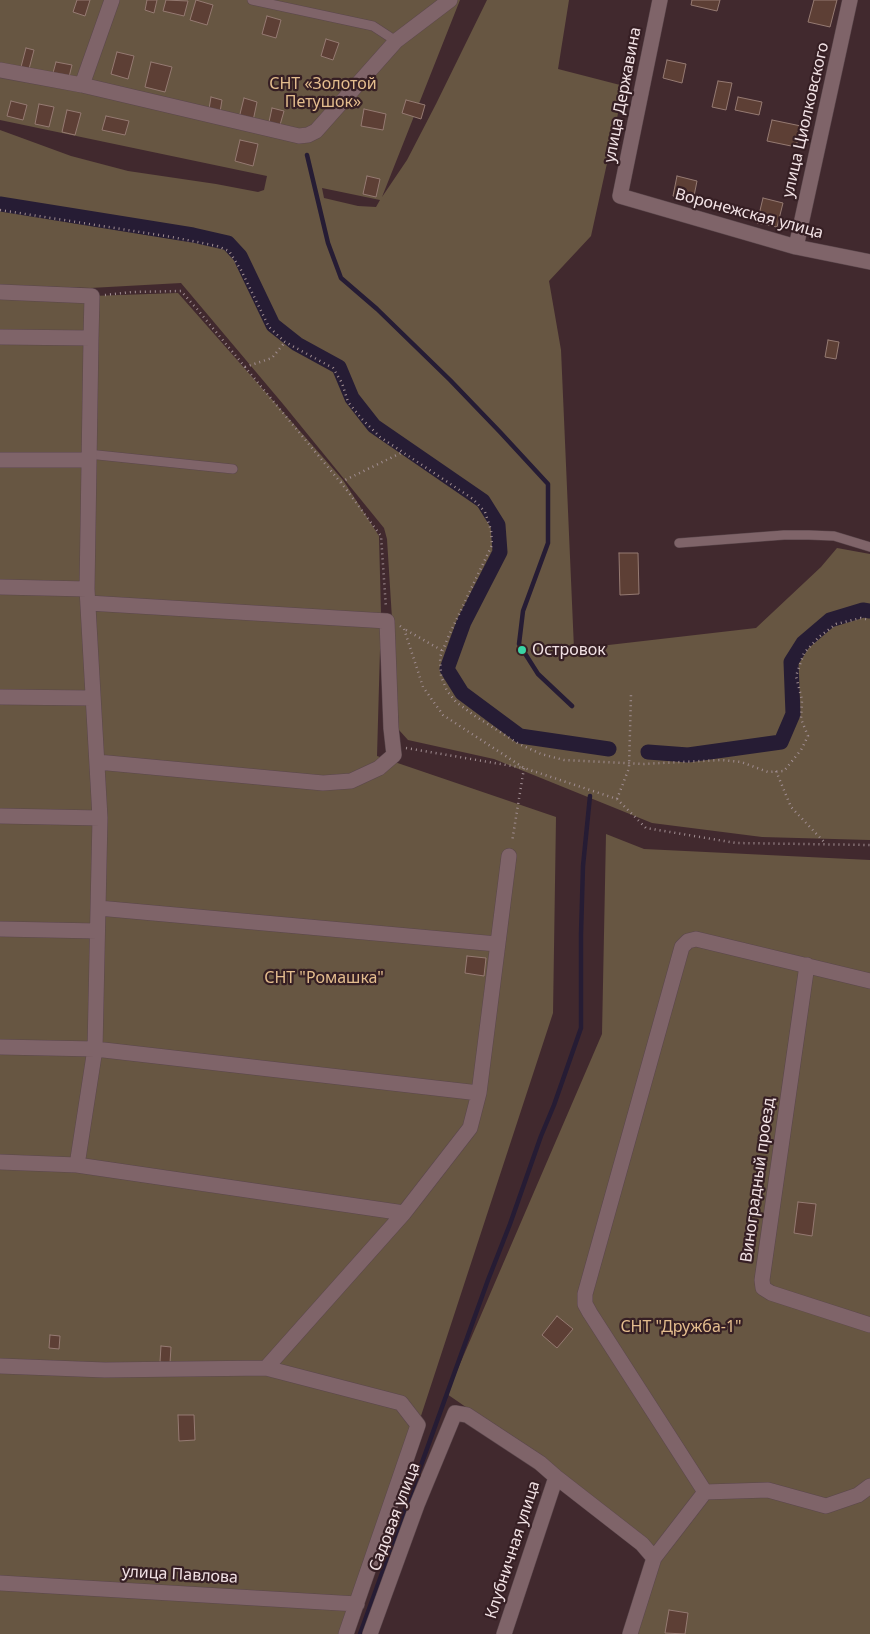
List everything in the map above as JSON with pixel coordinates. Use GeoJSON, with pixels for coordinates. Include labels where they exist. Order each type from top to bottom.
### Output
{"type":"FeatureCollection","features":[{"type":"Feature","properties":{"kind":"street"},"geometry":{"type":"LineString","coordinates":[[82,85],[112,0]]}},
{"type":"Feature","properties":{"kind":"street"},"geometry":{"type":"LineString","coordinates":[[0,70],[82,85],[299,136],[308,135],[316,131],[396,41],[450,0]]}},
{"type":"Feature","properties":{"kind":"street","name":"улица Державина"},"geometry":{"type":"LineString","coordinates":[[620,196],[660,0]]}},
{"type":"Feature","properties":{"kind":"street","name":"улица Циолковского"},"geometry":{"type":"LineString","coordinates":[[796,247],[850,0]]}},
{"type":"Feature","properties":{"kind":"street","name":"Воронежская улица"},"geometry":{"type":"LineString","coordinates":[[620,196],[796,247],[870,262]]}},
{"type":"Feature","properties":{"kind":"street"},"geometry":{"type":"LineString","coordinates":[[0,292],[92,296],[87,596],[100,818],[95,1049],[77,1165]]}},
{"type":"Feature","properties":{"kind":"street"},"geometry":{"type":"LineString","coordinates":[[0,337],[91,338]]}},
{"type":"Feature","properties":{"kind":"street"},"geometry":{"type":"LineString","coordinates":[[0,460],[88,457]]}},
{"type":"Feature","properties":{"kind":"street"},"geometry":{"type":"LineString","coordinates":[[0,587],[387,621],[391,728],[394,755],[380,768],[351,781],[323,783],[97,762]]}},
{"type":"Feature","properties":{"kind":"street"},"geometry":{"type":"LineString","coordinates":[[0,697],[92,698]]}},
{"type":"Feature","properties":{"kind":"street"},"geometry":{"type":"LineString","coordinates":[[0,816],[100,818]]}},
{"type":"Feature","properties":{"kind":"street"},"geometry":{"type":"LineString","coordinates":[[266,1368],[404,1213],[470,1128],[479,1093],[509,856]]}},
{"type":"Feature","properties":{"kind":"street"},"geometry":{"type":"LineString","coordinates":[[98,908],[497,944]]}},
{"type":"Feature","properties":{"kind":"street"},"geometry":{"type":"LineString","coordinates":[[0,929],[97,931]]}},
{"type":"Feature","properties":{"kind":"street"},"geometry":{"type":"LineString","coordinates":[[705,1492],[585,1304],[585,1294],[682,947],[688,941],[696,939],[870,980]]}},
{"type":"Feature","properties":{"kind":"street","name":"Виноградный проезд"},"geometry":{"type":"LineString","coordinates":[[807,965],[762,1280],[763,1288],[771,1293],[870,1325]]}},
{"type":"Feature","properties":{"kind":"street"},"geometry":{"type":"LineString","coordinates":[[0,1047],[95,1049],[479,1093]]}},
{"type":"Feature","properties":{"kind":"street"},"geometry":{"type":"LineString","coordinates":[[0,1162],[77,1165],[404,1213]]}},
{"type":"Feature","properties":{"kind":"street"},"geometry":{"type":"LineString","coordinates":[[0,1366],[105,1370],[266,1368],[401,1403],[418,1425],[346,1634]]}},
{"type":"Feature","properties":{"kind":"street","name":"Садовая улица"},"geometry":{"type":"LineString","coordinates":[[370,1634],[417,1505],[455,1413],[467,1415],[540,1462],[556,1477]]}},
{"type":"Feature","properties":{"kind":"street"},"geometry":{"type":"LineString","coordinates":[[556,1477],[642,1544],[654,1558]]}},
{"type":"Feature","properties":{"kind":"street","name":"Клубничная улица"},"geometry":{"type":"LineString","coordinates":[[504,1634],[556,1477]]}},
{"type":"Feature","properties":{"kind":"street"},"geometry":{"type":"LineString","coordinates":[[705,1492],[768,1490],[826,1506],[858,1495],[870,1486]]}},
{"type":"Feature","properties":{"kind":"street"},"geometry":{"type":"LineString","coordinates":[[630,1634],[654,1558],[705,1492]]}},
{"type":"Feature","properties":{"kind":"street","name":"улица Павлова"},"geometry":{"type":"LineString","coordinates":[[0,1583],[357,1604]]}},
{"type":"Feature","properties":{"kind":"lane"},"geometry":{"type":"LineString","coordinates":[[252,0],[373,26],[396,41]]}},
{"type":"Feature","properties":{"kind":"lane"},"geometry":{"type":"LineString","coordinates":[[88,457],[233,469]]}},
{"type":"Feature","properties":{"kind":"lane"},"geometry":{"type":"LineString","coordinates":[[679,543],[784,535],[809,535],[834,536],[870,547]]}},
{"type":"Feature","properties":{"kind":"path"},"geometry":{"type":"LineString","coordinates":[[0,210],[172,237],[217,246],[229,252],[241,270],[269,327],[285,342],[333,368],[342,383],[348,402],[380,437],[473,499],[485,512],[491,530],[492,545],[440,657],[441,676],[447,691],[456,702],[519,744],[541,754],[564,760],[629,764],[667,764],[721,760],[741,762],[768,772],[784,771],[801,750],[808,736],[801,719],[802,700],[796,676],[804,653],[819,637],[836,624],[861,618],[870,620]]}},
{"type":"Feature","properties":{"kind":"path"},"geometry":{"type":"LineString","coordinates":[[92,296],[132,292],[181,291],[341,482],[381,536],[387,621],[397,622],[404,629],[443,651]]}},
{"type":"Feature","properties":{"kind":"path"},"geometry":{"type":"LineString","coordinates":[[245,367],[272,358],[285,342]]}},
{"type":"Feature","properties":{"kind":"path"},"geometry":{"type":"LineString","coordinates":[[341,482],[403,452]]}},
{"type":"Feature","properties":{"kind":"path"},"geometry":{"type":"LineString","coordinates":[[404,629],[423,687],[443,715],[524,768]]}},
{"type":"Feature","properties":{"kind":"path"},"geometry":{"type":"LineString","coordinates":[[617,799],[629,764],[631,694]]}},
{"type":"Feature","properties":{"kind":"path"},"geometry":{"type":"LineString","coordinates":[[393,748],[408,748],[524,768],[617,799],[646,828],[736,843],[870,845]]}},
{"type":"Feature","properties":{"kind":"path"},"geometry":{"type":"LineString","coordinates":[[509,856],[524,768]]}},
{"type":"Feature","properties":{"kind":"path"},"geometry":{"type":"LineString","coordinates":[[776,771],[792,807],[826,844]]}},
{"type":"Feature","properties":{"kind":"green space","name":"СНТ «Золотой Петушок»"},"geometry":{"type":"Polygon","coordinates":[[[0,0],[460,0],[382,197],[407,160],[487,0],[569,0],[558,69],[624,86],[591,236],[549,281],[561,350],[574,649],[756,628],[821,567],[837,548],[870,554],[870,840],[762,837],[652,823],[494,759],[408,740],[399,730],[387,539],[384,528],[181,283],[90,288],[0,285],[0,130],[71,156],[128,171],[258,192],[264,190],[267,176],[0,120],[0,0]],[[322,188],[324,198],[358,206],[376,207],[380,200],[322,188]]]}},
{"type":"Feature","properties":{"kind":"green space","name":"СНТ \"Ромашка\""},"geometry":{"type":"Polygon","coordinates":[[[0,293],[92,296],[178,293],[343,480],[379,536],[381,614],[377,756],[556,817],[553,1013],[418,1425],[343,1634],[0,1634],[0,293]]]}},
{"type":"Feature","properties":{"kind":"green space","name":"СНТ \"Дружба-1\""},"geometry":{"type":"Polygon","coordinates":[[[606,834],[644,849],[870,860],[870,1634],[637,1634],[662,1552],[554,1468],[447,1394],[602,1034],[606,834]]]}},
{"type":"Feature","properties":{"kind":"building"},"geometry":{"type":"Polygon","coordinates":[[[77,0],[90,0],[85,16],[73,12],[77,0]]]}},
{"type":"Feature","properties":{"kind":"building"},"geometry":{"type":"Polygon","coordinates":[[[147,0],[157,0],[154,13],[145,10],[147,0]]]}},
{"type":"Feature","properties":{"kind":"building"},"geometry":{"type":"Polygon","coordinates":[[[166,0],[188,1],[184,16],[163,11],[166,0]]]}},
{"type":"Feature","properties":{"kind":"building"},"geometry":{"type":"Polygon","coordinates":[[[196,0],[213,5],[207,25],[190,20],[196,0]]]}},
{"type":"Feature","properties":{"kind":"building"},"geometry":{"type":"Polygon","coordinates":[[[692,0],[720,0],[717,11],[691,5],[692,0]]]}},
{"type":"Feature","properties":{"kind":"building"},"geometry":{"type":"Polygon","coordinates":[[[814,0],[837,0],[830,27],[808,22],[814,0]]]}},
{"type":"Feature","properties":{"kind":"building"},"geometry":{"type":"Polygon","coordinates":[[[267,16],[281,20],[276,38],[262,34],[267,16]]]}},
{"type":"Feature","properties":{"kind":"building"},"geometry":{"type":"Polygon","coordinates":[[[326,39],[339,43],[333,60],[321,56],[326,39]]]}},
{"type":"Feature","properties":{"kind":"building"},"geometry":{"type":"Polygon","coordinates":[[[26,48],[34,50],[29,69],[21,67],[26,48]]]}},
{"type":"Feature","properties":{"kind":"building"},"geometry":{"type":"Polygon","coordinates":[[[117,52],[134,56],[128,79],[111,74],[117,52]]]}},
{"type":"Feature","properties":{"kind":"building"},"geometry":{"type":"Polygon","coordinates":[[[667,60],[686,64],[682,83],[663,78],[667,60]]]}},
{"type":"Feature","properties":{"kind":"building"},"geometry":{"type":"Polygon","coordinates":[[[56,62],[72,65],[69,77],[53,73],[56,62]]]}},
{"type":"Feature","properties":{"kind":"building"},"geometry":{"type":"Polygon","coordinates":[[[151,62],[172,67],[165,92],[145,87],[151,62]]]}},
{"type":"Feature","properties":{"kind":"building"},"geometry":{"type":"Polygon","coordinates":[[[718,81],[732,83],[726,110],[712,107],[718,81]]]}},
{"type":"Feature","properties":{"kind":"building"},"geometry":{"type":"Polygon","coordinates":[[[211,97],[222,100],[220,112],[209,109],[211,97]]]}},
{"type":"Feature","properties":{"kind":"building"},"geometry":{"type":"Polygon","coordinates":[[[738,97],[762,102],[759,115],[735,110],[738,97]]]}},
{"type":"Feature","properties":{"kind":"building"},"geometry":{"type":"Polygon","coordinates":[[[244,98],[257,102],[253,121],[239,118],[244,98]]]}},
{"type":"Feature","properties":{"kind":"building"},"geometry":{"type":"Polygon","coordinates":[[[406,100],[425,105],[421,119],[402,113],[406,100]]]}},
{"type":"Feature","properties":{"kind":"building"},"geometry":{"type":"Polygon","coordinates":[[[11,101],[27,105],[23,120],[7,116],[11,101]]]}},
{"type":"Feature","properties":{"kind":"building"},"geometry":{"type":"Polygon","coordinates":[[[39,104],[54,107],[49,127],[35,124],[39,104]]]}},
{"type":"Feature","properties":{"kind":"building"},"geometry":{"type":"Polygon","coordinates":[[[272,108],[284,111],[280,125],[269,122],[272,108]]]}},
{"type":"Feature","properties":{"kind":"building"},"geometry":{"type":"Polygon","coordinates":[[[364,109],[386,114],[383,130],[361,126],[364,109]]]}},
{"type":"Feature","properties":{"kind":"building"},"geometry":{"type":"Polygon","coordinates":[[[67,110],[81,113],[75,135],[62,132],[67,110]]]}},
{"type":"Feature","properties":{"kind":"building"},"geometry":{"type":"Polygon","coordinates":[[[106,116],[129,121],[125,135],[102,130],[106,116]]]}},
{"type":"Feature","properties":{"kind":"building"},"geometry":{"type":"Polygon","coordinates":[[[772,120],[801,126],[796,147],[767,141],[772,120]]]}},
{"type":"Feature","properties":{"kind":"building"},"geometry":{"type":"Polygon","coordinates":[[[240,140],[258,144],[253,166],[235,161],[240,140]]]}},
{"type":"Feature","properties":{"kind":"building"},"geometry":{"type":"Polygon","coordinates":[[[367,176],[380,179],[376,197],[363,194],[367,176]]]}},
{"type":"Feature","properties":{"kind":"building"},"geometry":{"type":"Polygon","coordinates":[[[677,176],[697,181],[693,201],[673,196],[677,176]]]}},
{"type":"Feature","properties":{"kind":"building"},"geometry":{"type":"Polygon","coordinates":[[[763,198],[783,203],[777,227],[757,223],[763,198]]]}},
{"type":"Feature","properties":{"kind":"building"},"geometry":{"type":"Polygon","coordinates":[[[828,340],[839,342],[836,359],[825,357],[828,340]]]}},
{"type":"Feature","properties":{"kind":"building"},"geometry":{"type":"Polygon","coordinates":[[[619,553],[638,553],[639,594],[620,595],[619,553]]]}},
{"type":"Feature","properties":{"kind":"building"},"geometry":{"type":"Polygon","coordinates":[[[467,956],[486,958],[484,976],[465,973],[467,956]]]}},
{"type":"Feature","properties":{"kind":"building"},"geometry":{"type":"Polygon","coordinates":[[[798,1202],[816,1204],[812,1236],[794,1233],[798,1202]]]}},
{"type":"Feature","properties":{"kind":"building"},"geometry":{"type":"Polygon","coordinates":[[[557,1316],[573,1329],[557,1348],[542,1335],[557,1316]]]}},
{"type":"Feature","properties":{"kind":"building"},"geometry":{"type":"Polygon","coordinates":[[[50,1335],[60,1336],[59,1349],[49,1348],[50,1335]]]}},
{"type":"Feature","properties":{"kind":"building"},"geometry":{"type":"Polygon","coordinates":[[[161,1346],[171,1347],[170,1363],[160,1362],[161,1346]]]}},
{"type":"Feature","properties":{"kind":"building"},"geometry":{"type":"Polygon","coordinates":[[[178,1415],[194,1415],[195,1440],[179,1441],[178,1415]]]}},
{"type":"Feature","properties":{"kind":"building"},"geometry":{"type":"Polygon","coordinates":[[[669,1610],[688,1613],[685,1634],[665,1633],[669,1610]]]}},
{"type":"Feature","properties":{"kind":"waterway"},"geometry":{"type":"LineString","coordinates":[[307,155],[328,243],[341,278],[377,309],[450,380],[548,484],[548,543],[523,611],[519,644],[538,674],[572,706]]}},
{"type":"Feature","properties":{"kind":"waterway"},"geometry":{"type":"LineString","coordinates":[[0,204],[193,235],[228,243],[240,256],[273,325],[297,344],[339,367],[352,398],[374,426],[483,501],[498,525],[500,552],[464,622],[447,669],[462,693],[520,736],[609,749]]}},
{"type":"Feature","properties":{"kind":"waterway"},"geometry":{"type":"LineString","coordinates":[[648,752],[688,755],[781,742],[793,714],[791,662],[803,643],[830,620],[863,610],[870,611]]}},
{"type":"Feature","properties":{"kind":"waterway"},"geometry":{"type":"LineString","coordinates":[[360,1634],[581,1028],[583,866],[590,796]]}},
{"type":"Feature","properties":{"kind":"place","name":"Островок"},"geometry":{"type":"Point","coordinates":[522,650]}}]}
